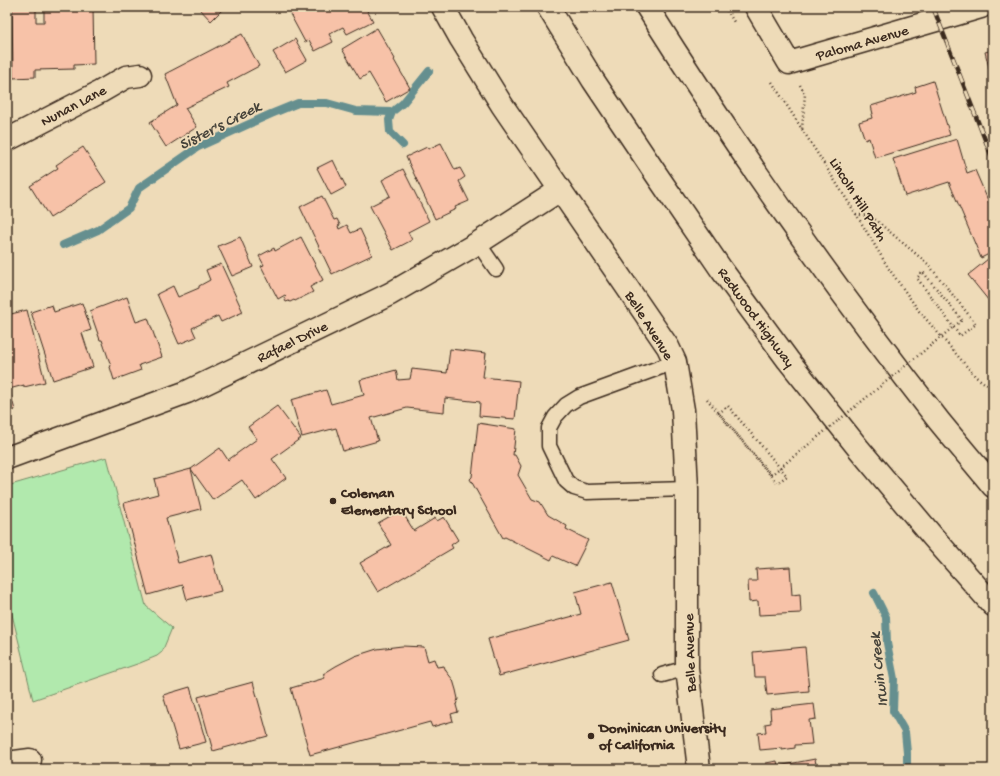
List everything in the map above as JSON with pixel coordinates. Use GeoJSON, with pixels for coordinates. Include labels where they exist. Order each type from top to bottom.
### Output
{"type":"FeatureCollection","features":[{"type":"Feature","properties":{"kind":"main road","name":"Belle Avenue"},"geometry":{"type":"LineString","coordinates":[[443,7],[502,105],[668,348],[675,362],[683,410],[687,489],[687,668],[699,769]]}},
{"type":"Feature","properties":{"kind":"main road","name":"Redwood Highway"},"geometry":{"type":"LineString","coordinates":[[548,7],[593,80],[656,174],[721,269],[788,360],[864,455],[993,605]]}},
{"type":"Feature","properties":{"kind":"main road"},"geometry":{"type":"LineString","coordinates":[[647,7],[680,60],[739,148],[808,247],[871,333],[940,422],[993,486]]}},
{"type":"Feature","properties":{"kind":"main road"},"geometry":{"type":"LineString","coordinates":[[756,7],[789,63]]}},
{"type":"Feature","properties":{"kind":"main road","name":"Paloma Avenue"},"geometry":{"type":"LineString","coordinates":[[789,63],[981,7]]}},
{"type":"Feature","properties":{"kind":"main road","name":"Nunan Lane"},"geometry":{"type":"LineString","coordinates":[[7,140],[126,77],[140,75]]}},
{"type":"Feature","properties":{"kind":"main road","name":"Rafael Drive"},"geometry":{"type":"LineString","coordinates":[[7,458],[187,392],[390,294],[478,243],[560,190]]}},
{"type":"Feature","properties":{"kind":"main road"},"geometry":{"type":"LineString","coordinates":[[7,763],[30,760]]}},
{"type":"Feature","properties":{"kind":"lane"},"geometry":{"type":"LineString","coordinates":[[478,243],[496,269]]}},
{"type":"Feature","properties":{"kind":"lane"},"geometry":{"type":"LineString","coordinates":[[675,362],[579,397],[566,405],[555,417],[549,428],[549,446],[566,481],[574,488],[587,492],[687,489]]}},
{"type":"Feature","properties":{"kind":"lane"},"geometry":{"type":"LineString","coordinates":[[662,675],[687,668]]}},
{"type":"Feature","properties":{"kind":"path"},"geometry":{"type":"LineString","coordinates":[[725,7],[737,26]]}},
{"type":"Feature","properties":{"kind":"path"},"geometry":{"type":"LineString","coordinates":[[789,63],[805,94],[802,129]]}},
{"type":"Feature","properties":{"kind":"path","name":"Lincoln Hill Path"},"geometry":{"type":"LineString","coordinates":[[770,78],[889,269],[919,311],[976,376],[993,389]]}},
{"type":"Feature","properties":{"kind":"path"},"geometry":{"type":"LineString","coordinates":[[707,399],[777,483],[787,476],[728,406],[719,413],[771,475],[962,320],[923,272],[917,278],[960,336],[976,324],[928,264],[872,217],[856,214]]}},
{"type":"Feature","properties":{"kind":"green space"},"geometry":{"type":"Polygon","coordinates":[[[107,457],[146,606],[172,628],[162,652],[157,656],[33,700],[7,594],[7,486],[107,457]]]}},
{"type":"Feature","properties":{"kind":"building"},"geometry":{"type":"Polygon","coordinates":[[[12,7],[36,7],[36,22],[44,22],[44,10],[93,8],[94,64],[74,65],[74,69],[35,70],[35,77],[13,78],[12,7]]]}},
{"type":"Feature","properties":{"kind":"building"},"geometry":{"type":"Polygon","coordinates":[[[198,7],[225,7],[211,21],[198,7]]]}},
{"type":"Feature","properties":{"kind":"building"},"geometry":{"type":"Polygon","coordinates":[[[303,7],[365,7],[373,21],[347,34],[343,27],[329,34],[333,42],[315,51],[309,40],[305,42],[290,14],[303,7]]]}},
{"type":"Feature","properties":{"kind":"building"},"geometry":{"type":"Polygon","coordinates":[[[377,28],[410,88],[386,102],[369,73],[360,79],[342,49],[377,28]]]}},
{"type":"Feature","properties":{"kind":"building"},"geometry":{"type":"Polygon","coordinates":[[[242,34],[259,66],[227,83],[229,87],[185,108],[197,127],[166,147],[150,122],[177,105],[165,74],[242,34]]]}},
{"type":"Feature","properties":{"kind":"building"},"geometry":{"type":"Polygon","coordinates":[[[295,39],[307,60],[285,72],[273,52],[295,39]]]}},
{"type":"Feature","properties":{"kind":"building"},"geometry":{"type":"Polygon","coordinates":[[[993,50],[993,83],[985,52],[993,50]]]}},
{"type":"Feature","properties":{"kind":"building"},"geometry":{"type":"Polygon","coordinates":[[[933,81],[950,135],[875,158],[869,138],[865,140],[859,122],[872,118],[871,114],[873,114],[871,106],[916,92],[915,87],[933,81]]]}},
{"type":"Feature","properties":{"kind":"building"},"geometry":{"type":"Polygon","coordinates":[[[957,139],[967,173],[975,170],[993,212],[993,252],[981,258],[949,182],[905,196],[893,159],[957,139]]]}},
{"type":"Feature","properties":{"kind":"building"},"geometry":{"type":"Polygon","coordinates":[[[441,143],[455,170],[460,168],[465,177],[459,181],[469,201],[455,207],[456,209],[435,219],[406,157],[427,147],[428,149],[441,143]]]}},
{"type":"Feature","properties":{"kind":"building"},"geometry":{"type":"Polygon","coordinates":[[[83,147],[106,182],[50,218],[30,186],[58,168],[56,165],[83,147]]]}},
{"type":"Feature","properties":{"kind":"building"},"geometry":{"type":"Polygon","coordinates":[[[333,160],[346,187],[331,195],[317,168],[333,160]]]}},
{"type":"Feature","properties":{"kind":"building"},"geometry":{"type":"Polygon","coordinates":[[[403,169],[429,221],[408,232],[412,240],[393,250],[370,206],[390,196],[382,180],[403,169]]]}},
{"type":"Feature","properties":{"kind":"building"},"geometry":{"type":"Polygon","coordinates":[[[322,196],[334,220],[337,219],[340,225],[338,226],[339,229],[347,225],[351,233],[360,229],[372,255],[332,274],[300,207],[322,196]]]}},
{"type":"Feature","properties":{"kind":"building"},"geometry":{"type":"Polygon","coordinates":[[[240,237],[253,267],[232,276],[218,246],[240,237]]]}},
{"type":"Feature","properties":{"kind":"building"},"geometry":{"type":"Polygon","coordinates":[[[301,237],[323,280],[310,287],[313,292],[295,301],[286,302],[284,298],[286,296],[285,295],[278,299],[261,266],[264,265],[259,256],[274,248],[275,251],[301,237]]]}},
{"type":"Feature","properties":{"kind":"building"},"geometry":{"type":"Polygon","coordinates":[[[993,255],[993,306],[968,275],[993,255]]]}},
{"type":"Feature","properties":{"kind":"building"},"geometry":{"type":"Polygon","coordinates":[[[221,264],[243,312],[221,322],[218,316],[192,328],[196,337],[179,344],[157,294],[173,286],[178,297],[199,288],[199,286],[210,280],[206,270],[221,264]]]}},
{"type":"Feature","properties":{"kind":"building"},"geometry":{"type":"Polygon","coordinates":[[[127,297],[136,322],[148,318],[162,357],[139,365],[141,370],[114,380],[102,340],[100,340],[90,311],[127,297]]]}},
{"type":"Feature","properties":{"kind":"building"},"geometry":{"type":"Polygon","coordinates":[[[82,303],[91,330],[82,333],[93,367],[53,380],[31,312],[52,305],[54,312],[82,303]]]}},
{"type":"Feature","properties":{"kind":"building"},"geometry":{"type":"Polygon","coordinates":[[[27,310],[45,382],[9,389],[15,410],[7,412],[7,315],[27,310]]]}},
{"type":"Feature","properties":{"kind":"building"},"geometry":{"type":"Polygon","coordinates":[[[450,349],[486,353],[483,377],[519,381],[515,419],[479,416],[480,402],[445,398],[444,412],[407,408],[371,418],[378,441],[343,451],[336,428],[302,437],[291,400],[326,390],[331,404],[364,395],[360,380],[396,370],[398,380],[410,379],[412,369],[447,373],[450,349]]]}},
{"type":"Feature","properties":{"kind":"building"},"geometry":{"type":"Polygon","coordinates":[[[277,406],[301,438],[272,459],[286,478],[256,500],[242,480],[213,500],[191,469],[220,448],[228,460],[257,439],[248,427],[277,406]]]}},
{"type":"Feature","properties":{"kind":"building"},"geometry":{"type":"Polygon","coordinates":[[[478,423],[516,429],[513,455],[515,455],[521,466],[518,475],[532,499],[540,502],[548,515],[567,526],[566,529],[588,540],[575,566],[553,556],[551,560],[505,537],[503,538],[470,479],[472,477],[478,423]]]}},
{"type":"Feature","properties":{"kind":"building"},"geometry":{"type":"Polygon","coordinates":[[[191,469],[201,509],[166,518],[178,563],[211,554],[221,591],[187,600],[183,585],[148,595],[124,503],[158,494],[154,479],[191,469]]]}},
{"type":"Feature","properties":{"kind":"building"},"geometry":{"type":"Polygon","coordinates":[[[401,510],[414,531],[435,518],[437,521],[444,517],[458,540],[451,545],[453,548],[378,592],[360,563],[391,545],[378,523],[401,510]]]}},
{"type":"Feature","properties":{"kind":"building"},"geometry":{"type":"Polygon","coordinates":[[[790,567],[792,595],[800,594],[801,613],[759,615],[758,601],[749,602],[748,581],[757,581],[756,569],[790,567]]]}},
{"type":"Feature","properties":{"kind":"building"},"geometry":{"type":"Polygon","coordinates":[[[612,582],[629,640],[499,676],[488,639],[581,614],[575,592],[612,582]]]}},
{"type":"Feature","properties":{"kind":"building"},"geometry":{"type":"Polygon","coordinates":[[[402,646],[424,647],[428,661],[434,659],[437,667],[444,666],[453,680],[458,699],[456,705],[458,712],[451,714],[453,721],[432,727],[430,722],[310,755],[291,688],[325,678],[323,674],[355,656],[377,649],[402,646]]]}},
{"type":"Feature","properties":{"kind":"building"},"geometry":{"type":"Polygon","coordinates":[[[805,647],[809,691],[767,695],[765,677],[755,677],[753,652],[805,647]]]}},
{"type":"Feature","properties":{"kind":"building"},"geometry":{"type":"Polygon","coordinates":[[[253,682],[268,736],[213,751],[198,697],[253,682]]]}},
{"type":"Feature","properties":{"kind":"building"},"geometry":{"type":"Polygon","coordinates":[[[190,687],[206,742],[179,749],[163,695],[190,687]]]}},
{"type":"Feature","properties":{"kind":"building"},"geometry":{"type":"Polygon","coordinates":[[[814,704],[816,719],[809,720],[812,744],[795,745],[795,748],[782,750],[782,748],[760,750],[758,733],[766,732],[765,724],[771,723],[770,709],[814,704]]]}},
{"type":"Feature","properties":{"kind":"building"},"geometry":{"type":"Polygon","coordinates":[[[815,759],[817,769],[767,769],[766,763],[777,761],[778,766],[815,759]]]}},
{"type":"Feature","properties":{"kind":"waterway","name":"Irwin Creek"},"geometry":{"type":"LineString","coordinates":[[403,145],[390,132],[389,120],[392,112],[403,103],[429,71]]}},
{"type":"Feature","properties":{"kind":"waterway","name":"Sister's Creek"},"geometry":{"type":"LineString","coordinates":[[63,245],[98,230],[129,208],[139,188],[198,147],[298,103],[327,103],[356,111],[392,112]]}},
{"type":"Feature","properties":{"kind":"waterway","name":"Irwin Creek"},"geometry":{"type":"LineString","coordinates":[[874,593],[886,617],[887,643],[894,679],[893,711],[905,732],[907,769]]}},
{"type":"Feature","properties":{"kind":"railway"},"geometry":{"type":"LineString","coordinates":[[933,7],[993,160]]}},
{"type":"Feature","properties":{"kind":"place","name":"Coleman Elementary School"},"geometry":{"type":"Point","coordinates":[333,501]}},
{"type":"Feature","properties":{"kind":"place","name":"Dominican University of California"},"geometry":{"type":"Point","coordinates":[591,736]}}]}
